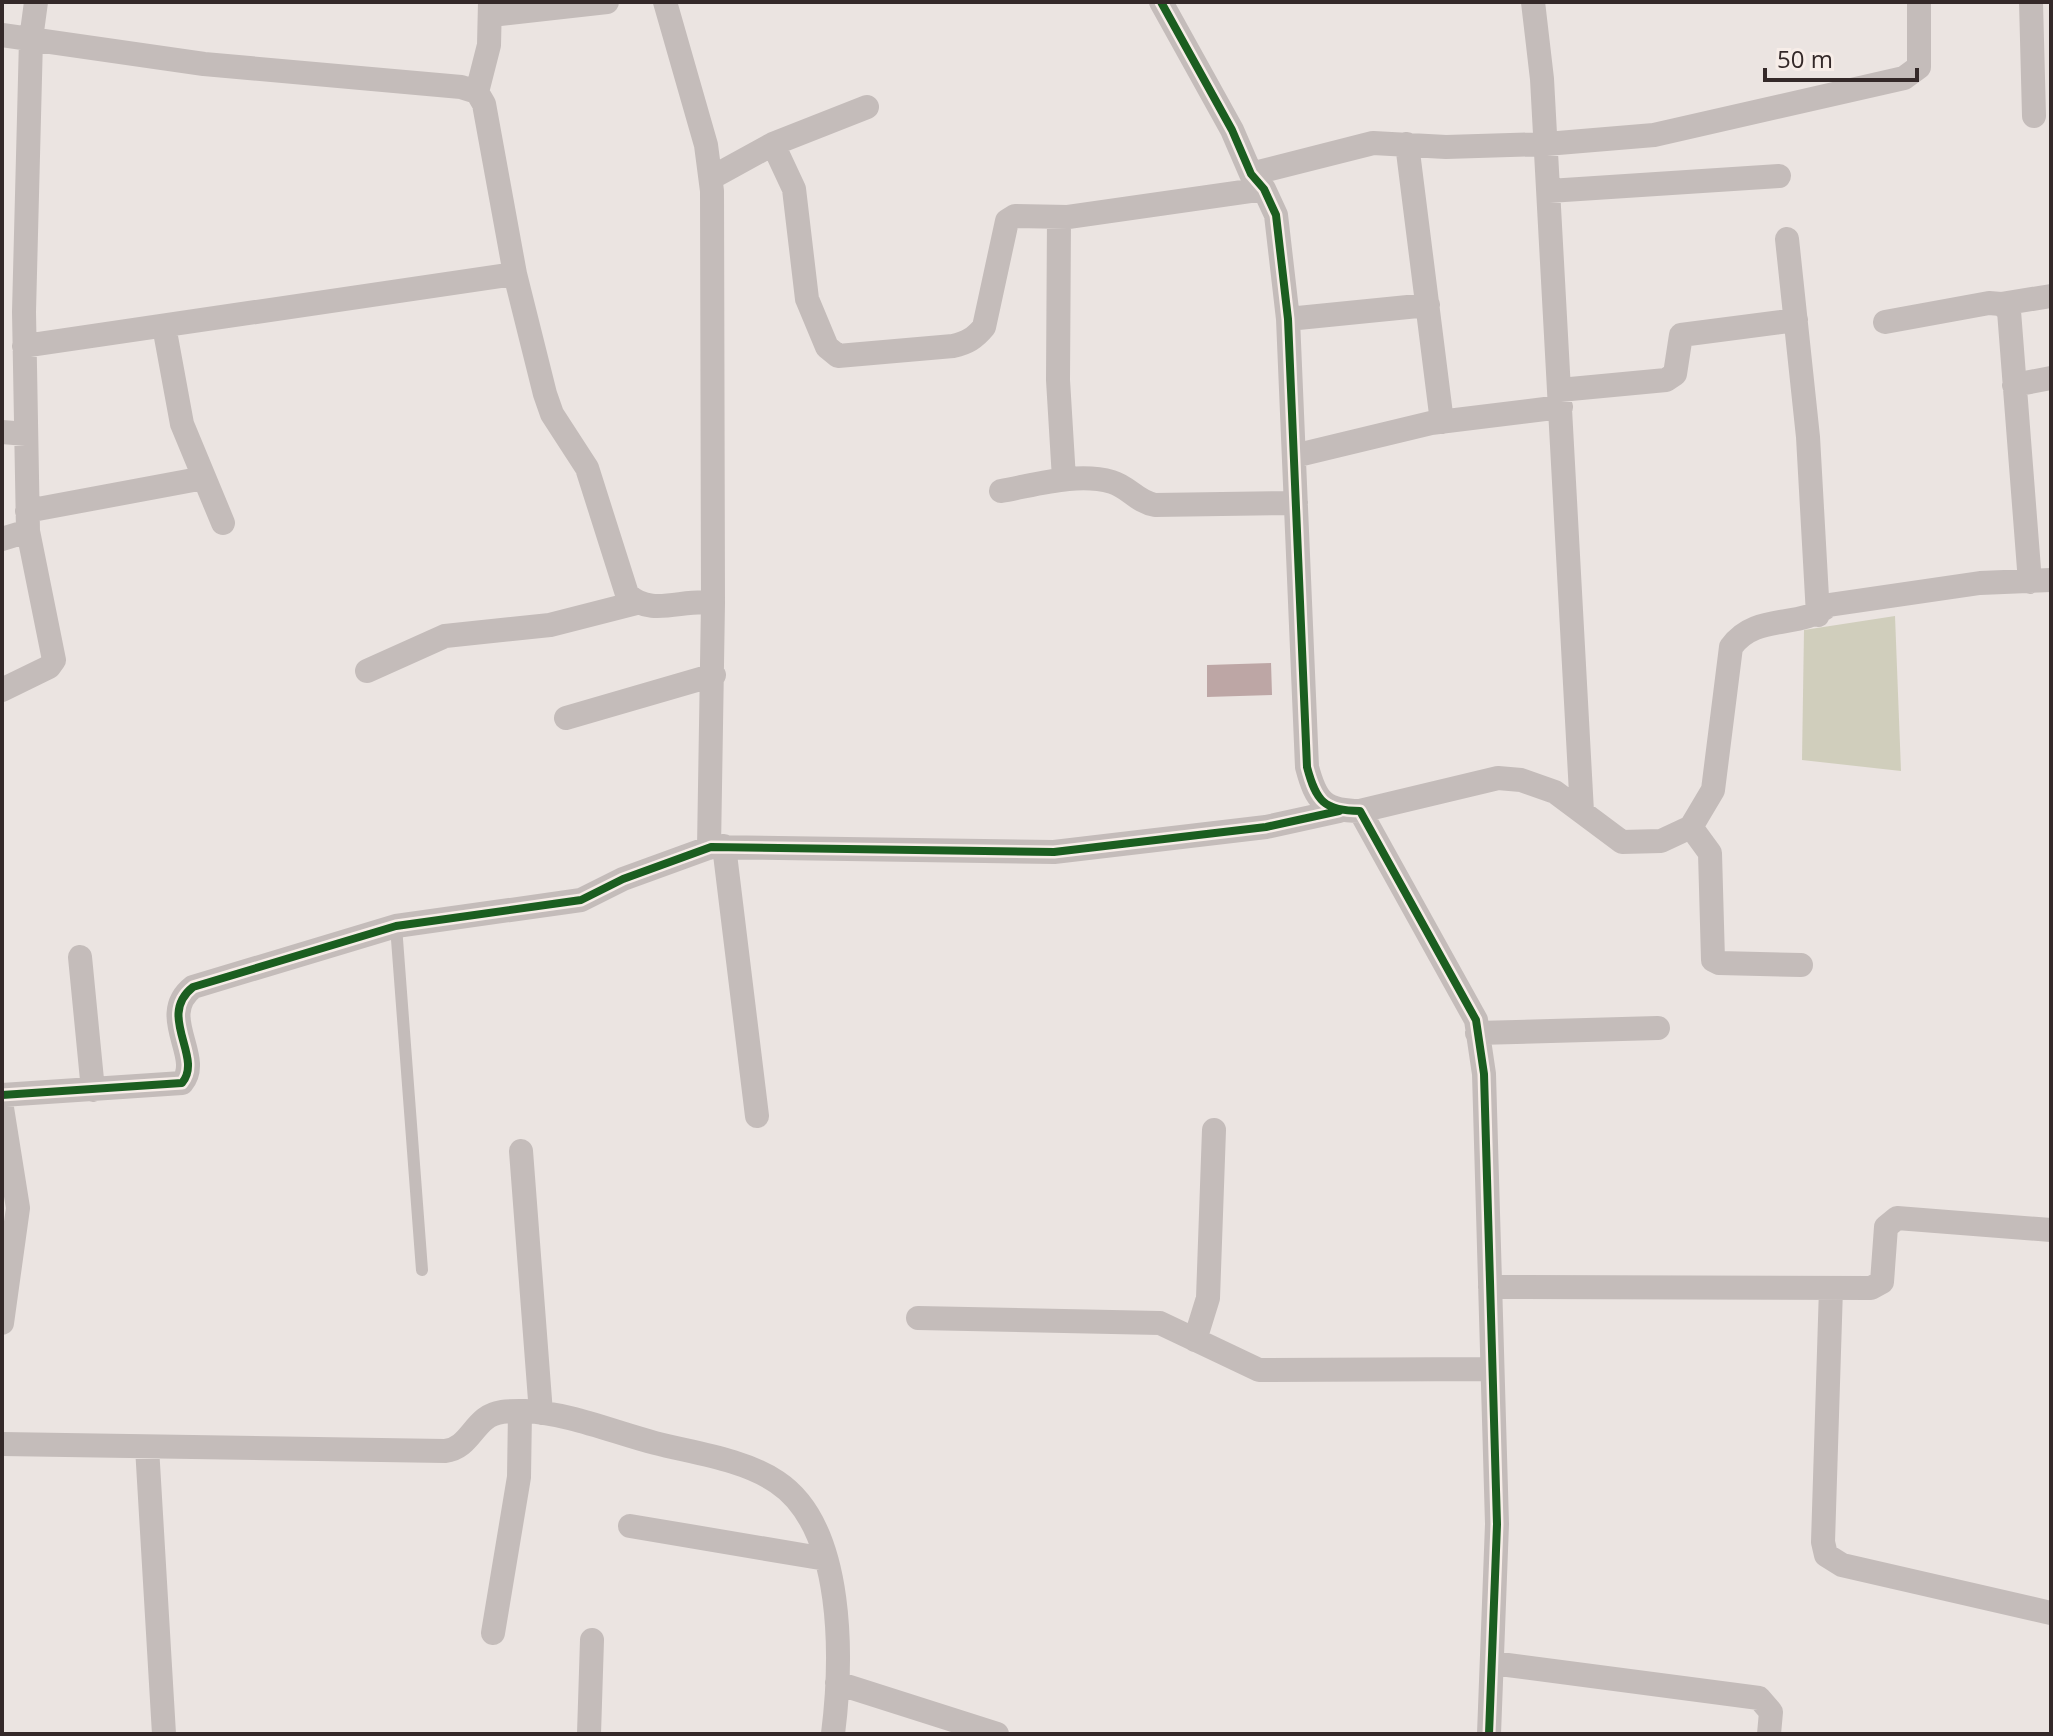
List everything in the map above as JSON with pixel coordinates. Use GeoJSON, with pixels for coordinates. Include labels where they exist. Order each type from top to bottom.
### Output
{"type":"FeatureCollection","features":[{"type":"Feature","properties":{"kind":"street"},"geometry":{"type":"LineString","coordinates":[[2,690],[49,667],[54,660],[14,433],[24,346],[31,39],[36,2]]}},
{"type":"Feature","properties":{"kind":"street"},"geometry":{"type":"LineString","coordinates":[[477,92],[489,45],[491,8],[607,2]]}},
{"type":"Feature","properties":{"kind":"street"},"geometry":{"type":"LineString","coordinates":[[665,2],[711,178],[717,847],[757,1116]]}},
{"type":"Feature","properties":{"kind":"street"},"geometry":{"type":"LineString","coordinates":[[1161,2],[1276,215],[1288,319],[1307,767],[1313,792],[1350,811],[1476,1020],[1484,1074],[1497,1524],[1489,1734]]}},
{"type":"Feature","properties":{"kind":"street"},"geometry":{"type":"LineString","coordinates":[[1533,2],[1549,191],[1582,812]]}},
{"type":"Feature","properties":{"kind":"street"},"geometry":{"type":"LineString","coordinates":[[773,144],[794,189],[807,299],[827,347],[838,356],[967,343],[984,327],[1007,221],[1015,216],[1059,218],[1257,182],[1355,145],[1546,144],[1688,129],[1904,78],[1919,67],[1919,2]]}},
{"type":"Feature","properties":{"kind":"street"},"geometry":{"type":"LineString","coordinates":[[2031,2],[2034,116]]}},
{"type":"Feature","properties":{"kind":"street"},"geometry":{"type":"LineString","coordinates":[[2,35],[179,61],[461,87],[477,92],[484,104],[515,274],[545,394],[564,434],[587,468],[627,594],[636,603],[649,607],[713,603]]}},
{"type":"Feature","properties":{"kind":"street"},"geometry":{"type":"LineString","coordinates":[[711,178],[773,144],[867,107]]}},
{"type":"Feature","properties":{"kind":"street"},"geometry":{"type":"LineString","coordinates":[[1407,144],[1442,422]]}},
{"type":"Feature","properties":{"kind":"street"},"geometry":{"type":"LineString","coordinates":[[1549,191],[1779,176]]}},
{"type":"Feature","properties":{"kind":"street"},"geometry":{"type":"LineString","coordinates":[[1059,218],[1058,380],[1064,479]]}},
{"type":"Feature","properties":{"kind":"street"},"geometry":{"type":"LineString","coordinates":[[1787,239],[1808,437],[1818,615]]}},
{"type":"Feature","properties":{"kind":"street"},"geometry":{"type":"LineString","coordinates":[[24,346],[515,274]]}},
{"type":"Feature","properties":{"kind":"street"},"geometry":{"type":"LineString","coordinates":[[1885,322],[2051,296]]}},
{"type":"Feature","properties":{"kind":"street"},"geometry":{"type":"LineString","coordinates":[[2,1095],[93,1090],[185,1080],[187,1071],[177,1008],[180,998],[193,987],[396,926],[581,900],[623,879],[717,847],[1054,852],[1266,827],[1498,778],[1542,786],[1622,842],[1661,841],[1691,827],[1713,790],[1731,647],[1741,632],[1774,621],[1818,615],[1829,605],[1980,583],[2040,581],[2014,385],[2009,311],[2001,304]]}},
{"type":"Feature","properties":{"kind":"street"},"geometry":{"type":"LineString","coordinates":[[1288,319],[1428,305]]}},
{"type":"Feature","properties":{"kind":"street"},"geometry":{"type":"LineString","coordinates":[[1294,456],[1442,422],[1666,380],[1675,374],[1678,339],[1686,332],[1796,320]]}},
{"type":"Feature","properties":{"kind":"street"},"geometry":{"type":"LineString","coordinates":[[164,326],[182,424],[223,523]]}},
{"type":"Feature","properties":{"kind":"street"},"geometry":{"type":"LineString","coordinates":[[2014,385],[2051,378]]}},
{"type":"Feature","properties":{"kind":"street"},"geometry":{"type":"LineString","coordinates":[[2,539],[28,521],[204,478]]}},
{"type":"Feature","properties":{"kind":"street"},"geometry":{"type":"LineString","coordinates":[[1001,491],[1064,479],[1113,482],[1137,500],[1155,505],[1296,503]]}},
{"type":"Feature","properties":{"kind":"street"},"geometry":{"type":"LineString","coordinates":[[367,671],[445,636],[550,625],[636,603]]}},
{"type":"Feature","properties":{"kind":"street"},"geometry":{"type":"LineString","coordinates":[[566,718],[714,675]]}},
{"type":"Feature","properties":{"kind":"street"},"geometry":{"type":"LineString","coordinates":[[1691,827],[1710,853],[1713,960],[1719,963],[1801,965]]}},
{"type":"Feature","properties":{"kind":"street"},"geometry":{"type":"LineString","coordinates":[[80,957],[93,1090]]}},
{"type":"Feature","properties":{"kind":"street"},"geometry":{"type":"LineString","coordinates":[[1477,1033],[1658,1028]]}},
{"type":"Feature","properties":{"kind":"street"},"geometry":{"type":"LineString","coordinates":[[2,1108],[18,1208],[2,1323]]}},
{"type":"Feature","properties":{"kind":"street"},"geometry":{"type":"LineString","coordinates":[[1195,1340],[1208,1298],[1214,1130]]}},
{"type":"Feature","properties":{"kind":"street"},"geometry":{"type":"LineString","coordinates":[[493,1633],[530,1412],[521,1151]]}},
{"type":"Feature","properties":{"kind":"street"},"geometry":{"type":"LineString","coordinates":[[1490,1287],[1871,1288],[1882,1282],[1886,1227],[1897,1218],[2051,1230]]}},
{"type":"Feature","properties":{"kind":"street"},"geometry":{"type":"LineString","coordinates":[[1831,1288],[1823,1542],[1826,1555],[1842,1565],[2051,1613]]}},
{"type":"Feature","properties":{"kind":"street"},"geometry":{"type":"LineString","coordinates":[[918,1318],[1142,1320],[1160,1323],[1259,1370],[1492,1369]]}},
{"type":"Feature","properties":{"kind":"street"},"geometry":{"type":"LineString","coordinates":[[2,1444],[445,1451],[454,1450],[486,1418],[530,1412],[738,1465],[777,1482],[796,1500],[812,1524],[826,1559],[834,1595],[837,1683],[833,1734]]}},
{"type":"Feature","properties":{"kind":"street"},"geometry":{"type":"LineString","coordinates":[[147,1447],[164,1734]]}},
{"type":"Feature","properties":{"kind":"street"},"geometry":{"type":"LineString","coordinates":[[630,1526],[826,1559]]}},
{"type":"Feature","properties":{"kind":"street"},"geometry":{"type":"LineString","coordinates":[[589,1734],[592,1640]]}},
{"type":"Feature","properties":{"kind":"street"},"geometry":{"type":"LineString","coordinates":[[1492,1663],[1759,1698],[1771,1712],[1769,1734]]}},
{"type":"Feature","properties":{"kind":"street"},"geometry":{"type":"LineString","coordinates":[[837,1683],[997,1734]]}},
{"type":"Feature","properties":{"kind":"lane"},"geometry":{"type":"LineString","coordinates":[[396,926],[422,1270]]}},
{"type":"Feature","properties":{"kind":"shaded area"},"geometry":{"type":"Polygon","coordinates":[[[1895,616],[1901,771],[1802,760],[1804,630],[1895,616]]]}},
{"type":"Feature","properties":{"kind":"building"},"geometry":{"type":"Polygon","coordinates":[[[1271,663],[1272,695],[1207,697],[1207,665],[1271,663]]]}},
{"type":"Feature","properties":{"kind":"cycle path"},"geometry":{"type":"LineString","coordinates":[[1161,2],[1232,130],[1251,174],[1264,189],[1276,215],[1288,319],[1307,767],[1310,779],[1323,802],[1338,809],[1360,811],[1476,1020],[1484,1074],[1497,1524],[1489,1734]]}},
{"type":"Feature","properties":{"kind":"cycle path"},"geometry":{"type":"LineString","coordinates":[[2,1095],[182,1083],[188,1061],[179,1011],[183,998],[193,987],[396,926],[581,900],[623,879],[711,847],[1054,852],[1266,827],[1339,811]]}}]}
